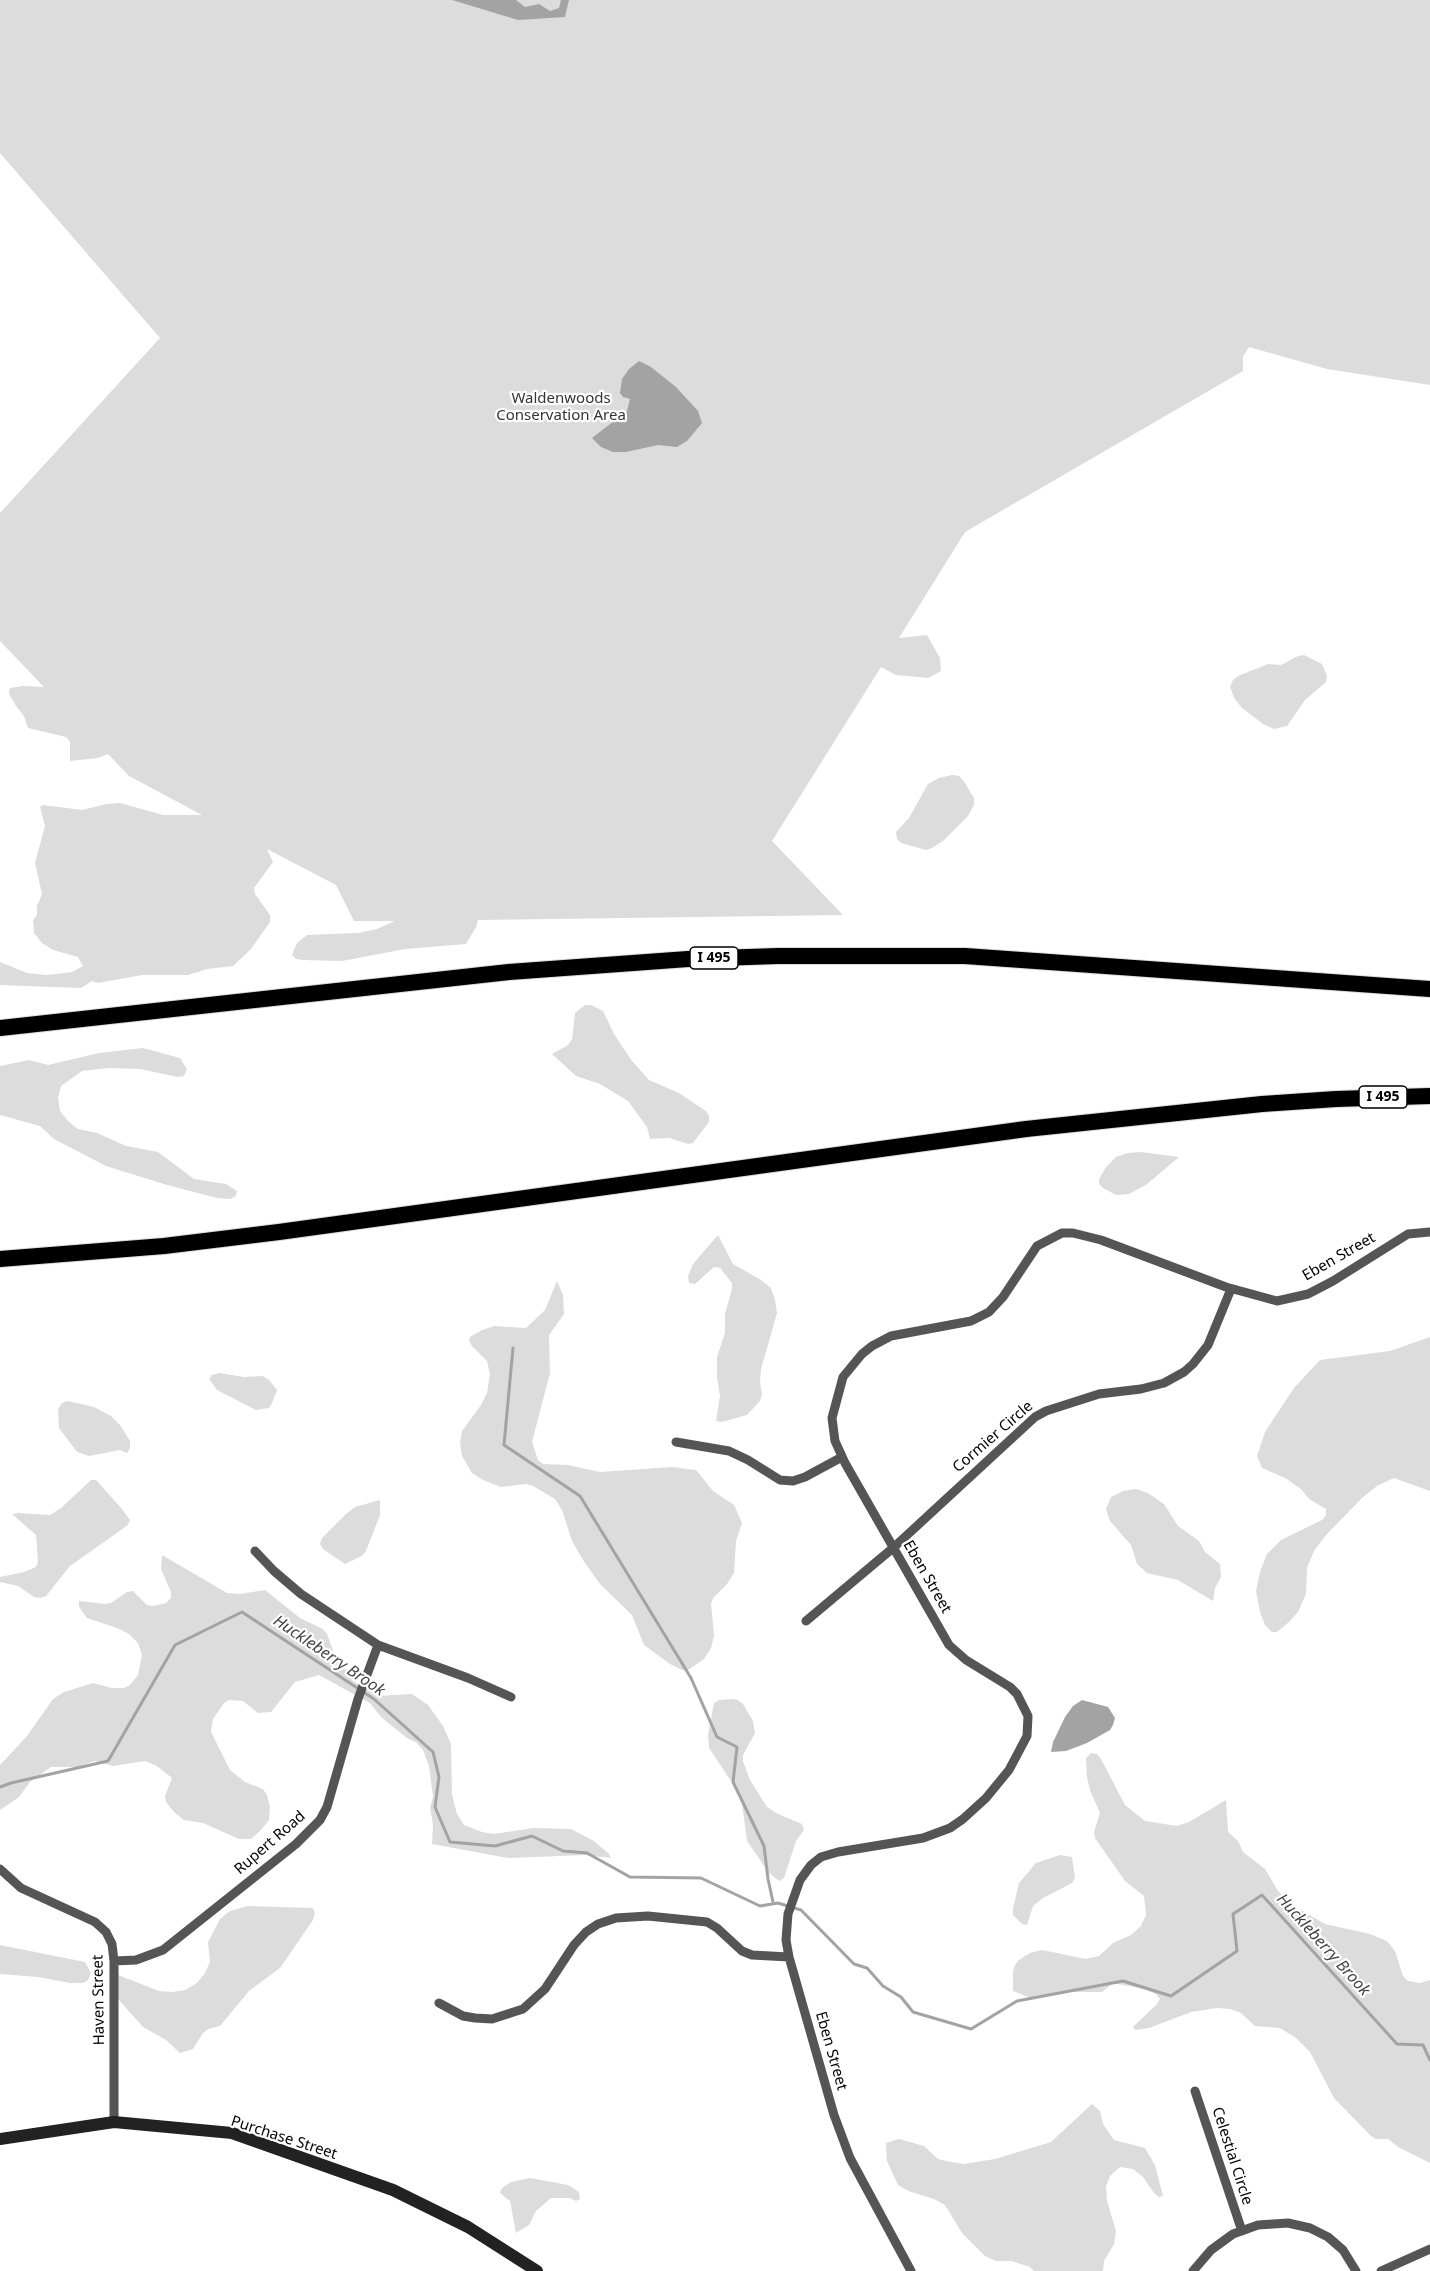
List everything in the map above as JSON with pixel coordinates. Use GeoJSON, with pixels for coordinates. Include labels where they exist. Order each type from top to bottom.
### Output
{"type":"FeatureCollection","features":[{"type":"Feature","properties":{"kind":"highway","name":"I 495"},"geometry":{"type":"LineString","coordinates":[[0,1028],[508,972],[688,959],[778,956],[965,956],[1430,989]]}},
{"type":"Feature","properties":{"kind":"highway","name":"I 495"},"geometry":{"type":"LineString","coordinates":[[0,1259],[140,1248],[279,1232],[1038,1128],[1336,1098],[1430,1096]]}},
{"type":"Feature","properties":{"kind":"main road","name":"Purchase Street"},"geometry":{"type":"LineString","coordinates":[[0,2139],[114,2122],[232,2133],[393,2190],[468,2227],[537,2271]]}},
{"type":"Feature","properties":{"kind":"street","name":"Eben Street"},"geometry":{"type":"LineString","coordinates":[[911,2271],[850,2158],[832,2106],[789,1957],[786,1940],[788,1914],[800,1880],[821,1857],[838,1852],[923,1838],[950,1828],[963,1819],[996,1787],[1009,1770],[1027,1736],[1028,1716],[1017,1694],[1002,1681],[966,1660],[949,1645],[842,1457],[835,1441],[832,1418],[843,1377],[855,1361],[872,1346],[891,1336],[971,1321],[989,1312],[1003,1297],[1030,1254],[1037,1246],[1054,1236],[1073,1233],[1101,1240],[1231,1289],[1277,1301],[1297,1298],[1333,1281],[1408,1234],[1430,1232]]}},
{"type":"Feature","properties":{"kind":"street","name":"Cormier Circle"},"geometry":{"type":"LineString","coordinates":[[806,1621],[893,1548],[1026,1424],[1040,1414],[1099,1394],[1141,1389],[1164,1383],[1184,1372],[1208,1345],[1231,1289]]}},
{"type":"Feature","properties":{"kind":"street"},"geometry":{"type":"LineString","coordinates":[[676,1442],[729,1451],[780,1480],[793,1481],[805,1477],[842,1457]]}},
{"type":"Feature","properties":{"kind":"street"},"geometry":{"type":"LineString","coordinates":[[255,1551],[274,1571],[302,1594],[378,1645],[468,1678],[511,1697]]}},
{"type":"Feature","properties":{"kind":"street","name":"Rupert Road"},"geometry":{"type":"LineString","coordinates":[[114,1961],[136,1960],[163,1950],[296,1844],[320,1820],[327,1807],[358,1699],[378,1645]]}},
{"type":"Feature","properties":{"kind":"street","name":"Haven Street"},"geometry":{"type":"LineString","coordinates":[[0,1869],[21,1888],[95,1922],[109,1937],[114,1961],[114,2122]]}},
{"type":"Feature","properties":{"kind":"street"},"geometry":{"type":"LineString","coordinates":[[439,2003],[463,2016],[475,2018],[492,2019],[523,2009],[545,1989],[574,1945],[586,1932],[616,1917],[648,1916],[707,1922],[742,1951],[752,1956],[789,1957]]}},
{"type":"Feature","properties":{"kind":"street","name":"Celestial Circle"},"geometry":{"type":"LineString","coordinates":[[1195,2091],[1242,2231]]}},
{"type":"Feature","properties":{"kind":"street"},"geometry":{"type":"LineString","coordinates":[[1193,2271],[1211,2250],[1233,2234],[1258,2224],[1288,2223],[1310,2228],[1328,2237],[1343,2250],[1356,2271]]}},
{"type":"Feature","properties":{"kind":"street"},"geometry":{"type":"LineString","coordinates":[[1381,2271],[1430,2249]]}},
{"type":"Feature","properties":{"kind":"green space","name":"Waldenwoods Conservation Area"},"geometry":{"type":"Polygon","coordinates":[[[0,0],[1430,0],[1430,385],[1327,369],[1249,347],[1243,357],[1243,371],[965,532],[899,638],[927,635],[940,658],[941,671],[928,678],[896,675],[881,667],[772,841],[843,915],[478,920],[466,944],[405,949],[342,961],[303,960],[296,959],[292,955],[297,943],[307,935],[358,933],[377,929],[395,921],[354,921],[336,885],[267,849],[273,862],[254,888],[255,894],[270,915],[270,922],[251,949],[233,966],[207,969],[188,975],[142,975],[98,983],[92,981],[81,988],[0,985],[0,962],[27,973],[47,975],[72,972],[83,966],[78,957],[53,950],[42,943],[34,933],[33,920],[37,915],[37,906],[42,894],[35,863],[45,826],[40,807],[43,805],[82,810],[120,803],[163,815],[202,815],[129,776],[108,754],[98,758],[70,761],[70,742],[66,737],[28,728],[24,716],[9,694],[10,688],[44,687],[0,641],[0,513],[160,338],[0,153],[0,0]]]}},
{"type":"Feature","properties":{"kind":"green space"},"geometry":{"type":"Polygon","coordinates":[[[1304,655],[1322,664],[1327,676],[1326,682],[1305,700],[1287,726],[1274,729],[1263,724],[1242,708],[1234,698],[1230,686],[1238,676],[1268,664],[1281,665],[1304,655]]]}},
{"type":"Feature","properties":{"kind":"green space"},"geometry":{"type":"Polygon","coordinates":[[[952,775],[959,776],[963,780],[974,798],[974,805],[968,816],[943,841],[932,848],[926,850],[901,843],[897,839],[896,832],[909,818],[928,784],[952,775]]]}},
{"type":"Feature","properties":{"kind":"green space"},"geometry":{"type":"Polygon","coordinates":[[[585,1005],[591,1005],[603,1011],[614,1034],[632,1061],[649,1080],[679,1093],[706,1111],[709,1122],[693,1143],[688,1144],[669,1138],[650,1139],[647,1127],[628,1101],[600,1084],[576,1076],[552,1054],[568,1045],[572,1039],[575,1013],[585,1005]]]}},
{"type":"Feature","properties":{"kind":"green space"},"geometry":{"type":"Polygon","coordinates":[[[143,1048],[180,1058],[187,1069],[184,1076],[178,1077],[140,1069],[108,1068],[82,1071],[61,1086],[58,1098],[60,1111],[78,1129],[97,1133],[126,1146],[158,1152],[194,1179],[226,1184],[237,1191],[236,1196],[230,1199],[217,1198],[106,1166],[54,1139],[40,1126],[0,1115],[0,1066],[29,1060],[48,1065],[99,1053],[143,1048]]]}},
{"type":"Feature","properties":{"kind":"green space"},"geometry":{"type":"Polygon","coordinates":[[[1141,1152],[1179,1157],[1146,1185],[1129,1194],[1116,1195],[1099,1184],[1099,1179],[1106,1167],[1116,1157],[1141,1152]]]}},
{"type":"Feature","properties":{"kind":"green space"},"geometry":{"type":"Polygon","coordinates":[[[718,1235],[733,1264],[771,1288],[777,1313],[761,1369],[762,1395],[760,1401],[747,1415],[722,1422],[716,1421],[720,1396],[717,1357],[725,1333],[725,1314],[732,1283],[720,1268],[714,1267],[695,1284],[689,1283],[688,1276],[693,1264],[718,1235]]]}},
{"type":"Feature","properties":{"kind":"green space"},"geometry":{"type":"Polygon","coordinates":[[[557,1281],[563,1295],[564,1314],[549,1335],[550,1373],[532,1442],[538,1460],[543,1464],[568,1465],[600,1472],[672,1467],[696,1470],[713,1491],[734,1505],[742,1523],[736,1541],[734,1573],[713,1598],[711,1604],[714,1636],[711,1648],[704,1659],[688,1670],[682,1670],[670,1664],[644,1645],[632,1615],[600,1584],[585,1563],[572,1541],[562,1510],[555,1499],[526,1484],[501,1487],[483,1480],[472,1473],[462,1456],[460,1443],[462,1431],[487,1393],[490,1374],[487,1361],[472,1346],[469,1341],[470,1337],[494,1326],[526,1328],[545,1310],[557,1281]]]}},
{"type":"Feature","properties":{"kind":"green space"},"geometry":{"type":"Polygon","coordinates":[[[1430,1337],[1430,1491],[1394,1478],[1377,1486],[1362,1498],[1326,1535],[1314,1551],[1307,1568],[1306,1594],[1298,1612],[1277,1632],[1272,1632],[1265,1625],[1256,1591],[1267,1554],[1281,1540],[1322,1520],[1326,1515],[1326,1509],[1309,1499],[1301,1489],[1285,1478],[1262,1468],[1257,1456],[1265,1432],[1294,1388],[1320,1360],[1390,1351],[1430,1337]]]}},
{"type":"Feature","properties":{"kind":"green space"},"geometry":{"type":"Polygon","coordinates":[[[219,1373],[244,1377],[263,1376],[269,1380],[277,1390],[269,1408],[256,1410],[217,1390],[209,1379],[212,1375],[219,1373]]]}},
{"type":"Feature","properties":{"kind":"green space"},"geometry":{"type":"Polygon","coordinates":[[[68,1401],[94,1407],[111,1416],[130,1441],[127,1453],[120,1450],[89,1456],[77,1452],[59,1428],[58,1409],[62,1403],[68,1401]]]}},
{"type":"Feature","properties":{"kind":"green space"},"geometry":{"type":"Polygon","coordinates":[[[91,1480],[96,1480],[122,1509],[130,1520],[128,1525],[70,1566],[46,1596],[34,1597],[18,1586],[0,1582],[0,1577],[36,1567],[38,1561],[36,1535],[12,1514],[50,1515],[61,1508],[91,1480]]]}},
{"type":"Feature","properties":{"kind":"green space"},"geometry":{"type":"Polygon","coordinates":[[[1136,1489],[1148,1493],[1164,1504],[1178,1526],[1199,1541],[1205,1552],[1220,1564],[1221,1577],[1215,1588],[1213,1601],[1178,1580],[1147,1573],[1137,1564],[1131,1545],[1110,1521],[1106,1509],[1111,1497],[1123,1491],[1136,1489]]]}},
{"type":"Feature","properties":{"kind":"green space"},"geometry":{"type":"Polygon","coordinates":[[[380,1500],[380,1515],[362,1556],[345,1564],[323,1549],[320,1544],[322,1538],[345,1515],[355,1507],[380,1500]]]}},
{"type":"Feature","properties":{"kind":"green space"},"geometry":{"type":"Polygon","coordinates":[[[162,1555],[227,1593],[240,1594],[265,1590],[300,1618],[323,1629],[334,1653],[353,1681],[377,1696],[412,1694],[428,1705],[443,1726],[451,1744],[452,1795],[457,1814],[464,1825],[494,1834],[533,1828],[571,1829],[594,1841],[611,1858],[585,1855],[508,1858],[432,1844],[433,1825],[430,1807],[433,1797],[429,1766],[423,1750],[417,1743],[382,1718],[370,1703],[319,1675],[295,1682],[271,1712],[258,1713],[243,1701],[229,1700],[224,1703],[213,1719],[211,1732],[230,1770],[245,1782],[263,1789],[267,1795],[270,1807],[269,1820],[251,1839],[239,1839],[203,1823],[184,1820],[166,1802],[165,1796],[172,1778],[157,1766],[145,1761],[113,1766],[95,1761],[77,1767],[51,1767],[30,1782],[19,1797],[0,1810],[0,1765],[27,1736],[53,1699],[64,1692],[93,1683],[112,1688],[124,1688],[130,1685],[138,1675],[142,1655],[138,1643],[129,1634],[117,1628],[87,1618],[79,1607],[79,1601],[111,1603],[127,1592],[133,1591],[147,1605],[166,1603],[171,1598],[171,1592],[161,1569],[162,1555]]]}},
{"type":"Feature","properties":{"kind":"green space"},"geometry":{"type":"Polygon","coordinates":[[[732,1699],[743,1704],[753,1721],[755,1733],[743,1755],[750,1780],[767,1807],[802,1824],[804,1830],[796,1841],[784,1878],[779,1881],[769,1873],[747,1841],[741,1796],[709,1748],[708,1735],[714,1703],[719,1700],[732,1699]]]}},
{"type":"Feature","properties":{"kind":"green space"},"geometry":{"type":"Polygon","coordinates":[[[1091,1753],[1097,1754],[1101,1759],[1125,1805],[1145,1821],[1177,1826],[1189,1822],[1226,1800],[1228,1832],[1238,1841],[1243,1852],[1265,1869],[1278,1891],[1292,1905],[1325,1924],[1370,1934],[1387,1941],[1395,1951],[1403,1976],[1408,1981],[1420,1983],[1430,1980],[1430,2163],[1398,2147],[1388,2139],[1375,2139],[1370,2135],[1334,2098],[1310,2052],[1296,2038],[1280,2028],[1255,2026],[1241,2013],[1217,2008],[1191,2012],[1149,2028],[1135,2030],[1133,2027],[1160,1999],[1156,1994],[1144,1989],[1112,1984],[1102,1992],[1069,1992],[1031,1998],[1013,1991],[1015,1965],[1030,1953],[1042,1950],[1086,1959],[1099,1956],[1113,1943],[1131,1935],[1141,1926],[1146,1915],[1144,1896],[1125,1881],[1095,1838],[1094,1832],[1100,1813],[1087,1777],[1086,1758],[1091,1753]]]}},
{"type":"Feature","properties":{"kind":"green space"},"geometry":{"type":"Polygon","coordinates":[[[1060,1855],[1072,1857],[1075,1878],[1072,1883],[1043,1898],[1033,1906],[1027,1925],[1022,1924],[1013,1915],[1019,1883],[1036,1863],[1060,1855]]]}},
{"type":"Feature","properties":{"kind":"green space"},"geometry":{"type":"Polygon","coordinates":[[[248,1906],[313,1908],[315,1913],[313,1920],[280,1968],[249,1991],[220,2026],[203,2033],[193,2049],[180,2053],[166,2040],[143,2027],[110,1990],[109,1985],[118,1975],[159,1991],[185,1990],[197,1983],[205,1973],[210,1962],[208,1942],[220,1919],[230,1911],[248,1906]]]}},
{"type":"Feature","properties":{"kind":"green space"},"geometry":{"type":"Polygon","coordinates":[[[0,1945],[85,1962],[91,1973],[88,1980],[83,1983],[0,1974],[0,1945]]]}},
{"type":"Feature","properties":{"kind":"green space"},"geometry":{"type":"Polygon","coordinates":[[[1092,2104],[1100,2111],[1103,2124],[1114,2140],[1145,2148],[1155,2165],[1163,2196],[1159,2197],[1154,2193],[1143,2177],[1133,2169],[1120,2167],[1110,2176],[1106,2187],[1107,2201],[1116,2231],[1114,2244],[1104,2261],[1103,2271],[1034,2271],[1030,2267],[1011,2261],[996,2261],[985,2256],[962,2233],[945,2205],[898,2185],[887,2161],[886,2143],[899,2139],[924,2146],[938,2159],[951,2162],[964,2164],[995,2159],[1051,2142],[1092,2104]]]}},
{"type":"Feature","properties":{"kind":"green space"},"geometry":{"type":"Polygon","coordinates":[[[530,2178],[568,2185],[579,2192],[580,2199],[576,2201],[570,2198],[551,2198],[536,2211],[529,2225],[516,2233],[510,2201],[500,2193],[502,2188],[511,2182],[530,2178]]]}},
{"type":"Feature","properties":{"kind":"shaded area"},"geometry":{"type":"Polygon","coordinates":[[[452,0],[516,0],[525,7],[539,4],[550,11],[559,8],[561,0],[569,0],[565,17],[518,20],[452,0]]]}},
{"type":"Feature","properties":{"kind":"shaded area"},"geometry":{"type":"Polygon","coordinates":[[[639,361],[651,367],[676,387],[698,411],[702,423],[687,441],[677,447],[658,445],[626,452],[613,452],[601,447],[592,438],[627,411],[630,399],[623,397],[620,393],[622,379],[639,361]]]}},
{"type":"Feature","properties":{"kind":"shaded area"},"geometry":{"type":"Polygon","coordinates":[[[1082,1700],[1108,1707],[1115,1718],[1113,1725],[1110,1730],[1087,1743],[1066,1751],[1051,1752],[1053,1742],[1065,1717],[1073,1706],[1082,1700]]]}},
{"type":"Feature","properties":{"kind":"waterway"},"geometry":{"type":"LineString","coordinates":[[513,1348],[504,1445],[580,1496],[691,1678],[717,1737],[737,1747],[733,1782],[764,1846],[773,1902]]}},
{"type":"Feature","properties":{"kind":"waterway","name":"Huckleberry Brook"},"geometry":{"type":"LineString","coordinates":[[0,1787],[108,1761],[175,1645],[242,1612],[374,1699],[433,1752],[439,1777],[435,1807],[450,1842],[495,1846],[532,1836],[563,1851],[587,1853],[630,1877],[701,1878],[760,1906],[778,1903],[801,1910],[854,1964],[867,1968],[883,1986],[901,1997],[913,2012],[971,2029],[1017,2001],[1123,1981],[1171,1996],[1237,1951],[1233,1914],[1262,1895],[1397,2044],[1423,2045],[1430,2060]]}}]}
